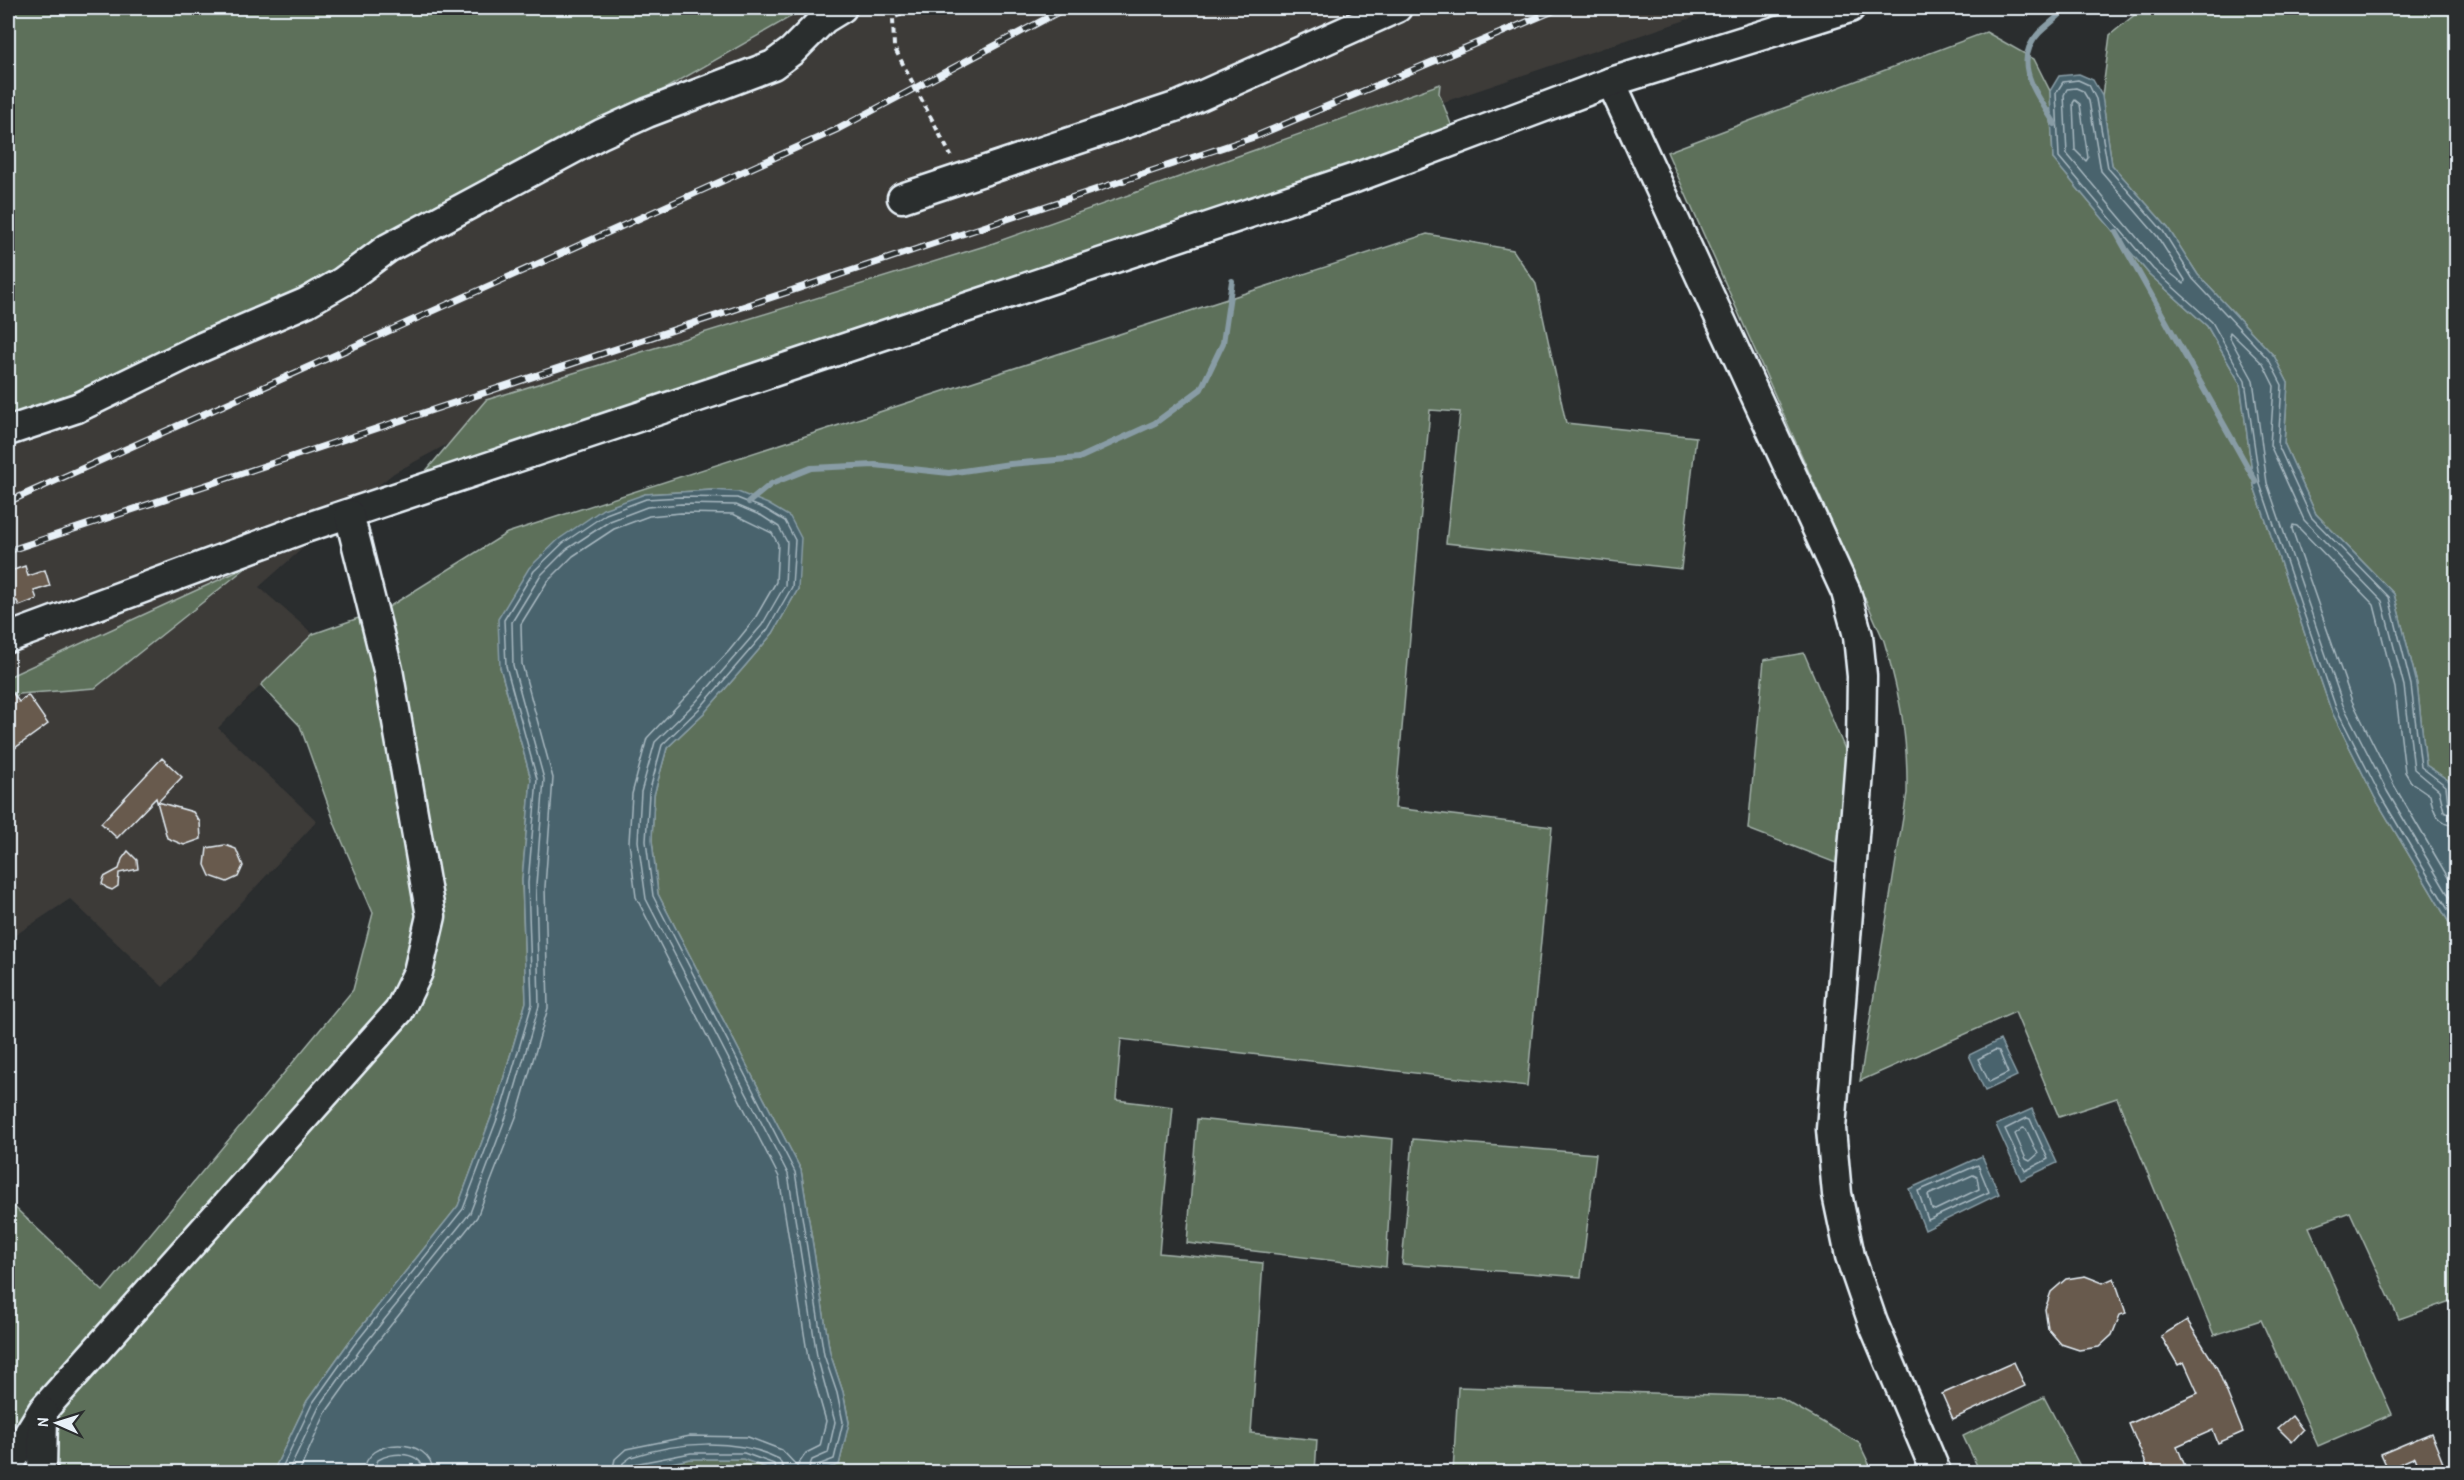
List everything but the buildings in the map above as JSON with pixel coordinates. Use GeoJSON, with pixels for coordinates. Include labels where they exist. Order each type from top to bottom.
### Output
{"type":"FeatureCollection","features":[{"type":"Feature","properties":{"kind":"street"},"geometry":{"type":"LineString","coordinates":[[8,431],[77,408],[202,347],[307,302],[342,282],[388,248],[601,134],[647,113],[773,65],[792,51],[824,19],[842,8]]}},
{"type":"Feature","properties":{"kind":"street"},"geometry":{"type":"LineString","coordinates":[[902,198],[1189,102],[1397,8]]}},
{"type":"Feature","properties":{"kind":"street"},"geometry":{"type":"LineString","coordinates":[[8,638],[166,578],[350,514],[1355,178],[1611,82],[1850,8]]}},
{"type":"Feature","properties":{"kind":"street"},"geometry":{"type":"LineString","coordinates":[[1611,82],[1846,592],[1858,636],[1862,676],[1861,747],[1831,1130],[1837,1194],[1850,1256],[1873,1323],[1936,1473]]}},
{"type":"Feature","properties":{"kind":"street"},"geometry":{"type":"LineString","coordinates":[[8,1467],[43,1410],[399,1011],[418,972],[431,916],[388,670],[350,514]]}},
{"type":"Feature","properties":{"kind":"street"},"geometry":{"type":"LineString","coordinates":[[42,1473],[43,1410]]}},
{"type":"Feature","properties":{"kind":"path"},"geometry":{"type":"LineString","coordinates":[[903,8],[897,10],[900,15],[893,18],[894,47],[962,178]]}},
{"type":"Feature","properties":{"kind":"shaded area"},"geometry":{"type":"Polygon","coordinates":[[[806,8],[1721,8],[466,434],[394,473],[329,525],[259,587],[313,634],[218,728],[317,821],[163,987],[70,899],[8,940],[8,702],[19,694],[95,688],[105,679],[8,673],[8,436],[282,308],[806,8]]]}},
{"type":"Feature","properties":{"kind":"green space"},"geometry":{"type":"Polygon","coordinates":[[[8,8],[806,8],[282,308],[8,436],[8,8]]]}},
{"type":"Feature","properties":{"kind":"green space"},"geometry":{"type":"Polygon","coordinates":[[[2143,8],[2456,8],[2456,839],[2452,783],[2426,765],[2417,684],[2394,594],[2316,514],[2284,443],[2288,383],[2274,356],[2198,275],[2168,228],[2112,165],[2102,96],[2110,35],[2143,8]]]}},
{"type":"Feature","properties":{"kind":"green space"},"geometry":{"type":"Polygon","coordinates":[[[1986,32],[2034,59],[2050,91],[2053,159],[2149,274],[2207,326],[2240,383],[2254,486],[2331,710],[2375,798],[2456,934],[2456,1299],[2399,1319],[2350,1212],[2309,1227],[2392,1414],[2318,1446],[2261,1320],[2214,1335],[2117,1098],[2059,1117],[2015,1012],[1860,1081],[1907,793],[1906,753],[1899,698],[1884,641],[1667,152],[1986,32]]]}},
{"type":"Feature","properties":{"kind":"green space"},"geometry":{"type":"Polygon","coordinates":[[[1440,84],[1439,93],[1457,140],[479,458],[425,472],[486,400],[988,245],[1440,84]]]}},
{"type":"Feature","properties":{"kind":"green space"},"geometry":{"type":"Polygon","coordinates":[[[1427,234],[1513,250],[1536,284],[1566,423],[1696,437],[1681,569],[1446,543],[1460,412],[1430,410],[1395,808],[1552,827],[1527,1086],[1121,1039],[1116,1100],[1173,1107],[1159,1253],[1263,1263],[1251,1433],[1317,1440],[1315,1472],[811,1472],[839,1465],[849,1422],[843,1392],[830,1353],[801,1170],[658,894],[652,840],[654,795],[667,748],[705,712],[773,633],[798,589],[713,490],[645,494],[500,667],[531,779],[522,880],[526,1002],[496,1104],[458,1206],[349,1342],[307,1401],[273,1472],[8,1472],[8,1201],[103,1291],[353,990],[373,913],[336,827],[300,726],[261,685],[313,634],[387,608],[507,533],[1427,234]]]}},
{"type":"Feature","properties":{"kind":"green space"},"geometry":{"type":"Polygon","coordinates":[[[247,567],[95,688],[19,694],[8,702],[8,677],[247,567]]]}},
{"type":"Feature","properties":{"kind":"green space"},"geometry":{"type":"Polygon","coordinates":[[[1804,653],[1847,754],[1836,863],[1748,829],[1764,660],[1804,653]]]}},
{"type":"Feature","properties":{"kind":"green space"},"geometry":{"type":"Polygon","coordinates":[[[1197,1119],[1393,1139],[1386,1267],[1187,1243],[1197,1119]]]}},
{"type":"Feature","properties":{"kind":"green space"},"geometry":{"type":"Polygon","coordinates":[[[1413,1139],[1596,1154],[1581,1277],[1402,1264],[1413,1139]]]}},
{"type":"Feature","properties":{"kind":"green space"},"geometry":{"type":"Polygon","coordinates":[[[1458,1387],[1779,1397],[1859,1443],[1873,1472],[1453,1472],[1458,1387]]]}},
{"type":"Feature","properties":{"kind":"green space"},"geometry":{"type":"Polygon","coordinates":[[[2044,1397],[2083,1472],[1980,1472],[1963,1436],[2044,1397]]]}},
{"type":"Feature","properties":{"kind":"green space"},"geometry":{"type":"Polygon","coordinates":[[[690,1459],[743,1459],[775,1471],[797,1472],[626,1472],[690,1459]]]}},
{"type":"Feature","properties":{"kind":"water"},"geometry":{"type":"Polygon","coordinates":[[[2079,74],[2093,80],[2102,96],[2112,165],[2168,228],[2198,275],[2274,356],[2288,383],[2284,443],[2316,514],[2394,594],[2417,684],[2426,765],[2452,783],[2456,839],[2456,934],[2375,798],[2331,710],[2254,486],[2240,383],[2207,326],[2149,274],[2053,159],[2050,91],[2059,76],[2079,74]]]}},
{"type":"Feature","properties":{"kind":"water"},"geometry":{"type":"Polygon","coordinates":[[[713,490],[738,492],[768,504],[790,517],[801,538],[798,589],[773,633],[705,712],[667,748],[654,795],[652,840],[658,894],[801,1170],[830,1353],[843,1392],[849,1423],[839,1465],[811,1472],[797,1472],[775,1471],[743,1459],[690,1459],[626,1472],[416,1472],[392,1468],[376,1472],[273,1472],[307,1401],[349,1342],[458,1206],[496,1104],[526,1002],[522,879],[531,779],[500,667],[498,619],[529,568],[559,539],[603,509],[645,494],[713,490]]]}},
{"type":"Feature","properties":{"kind":"water"},"geometry":{"type":"Polygon","coordinates":[[[2000,1040],[2017,1076],[1985,1091],[1969,1055],[2000,1040]]]}},
{"type":"Feature","properties":{"kind":"water"},"geometry":{"type":"Polygon","coordinates":[[[2032,1109],[2057,1163],[2021,1180],[1996,1125],[2032,1109]]]}},
{"type":"Feature","properties":{"kind":"water"},"geometry":{"type":"Polygon","coordinates":[[[1982,1156],[1999,1194],[1925,1230],[1909,1189],[1982,1156]]]}},
{"type":"Feature","properties":{"kind":"waterway"},"geometry":{"type":"LineString","coordinates":[[2055,124],[2030,79],[2027,56],[2031,44],[2039,33],[2066,8]]}},
{"type":"Feature","properties":{"kind":"waterway"},"geometry":{"type":"LineString","coordinates":[[2116,232],[2256,482]]}},
{"type":"Feature","properties":{"kind":"waterway"},"geometry":{"type":"LineString","coordinates":[[749,502],[771,484],[811,468],[875,465],[949,473],[1010,464],[1079,458],[1155,423],[1201,389],[1223,343],[1232,281]]}},
{"type":"Feature","properties":{"kind":"railway"},"geometry":{"type":"LineString","coordinates":[[8,502],[838,129],[1066,8]]}},
{"type":"Feature","properties":{"kind":"railway"},"geometry":{"type":"LineString","coordinates":[[8,551],[1254,137],[1560,8]]}}]}
